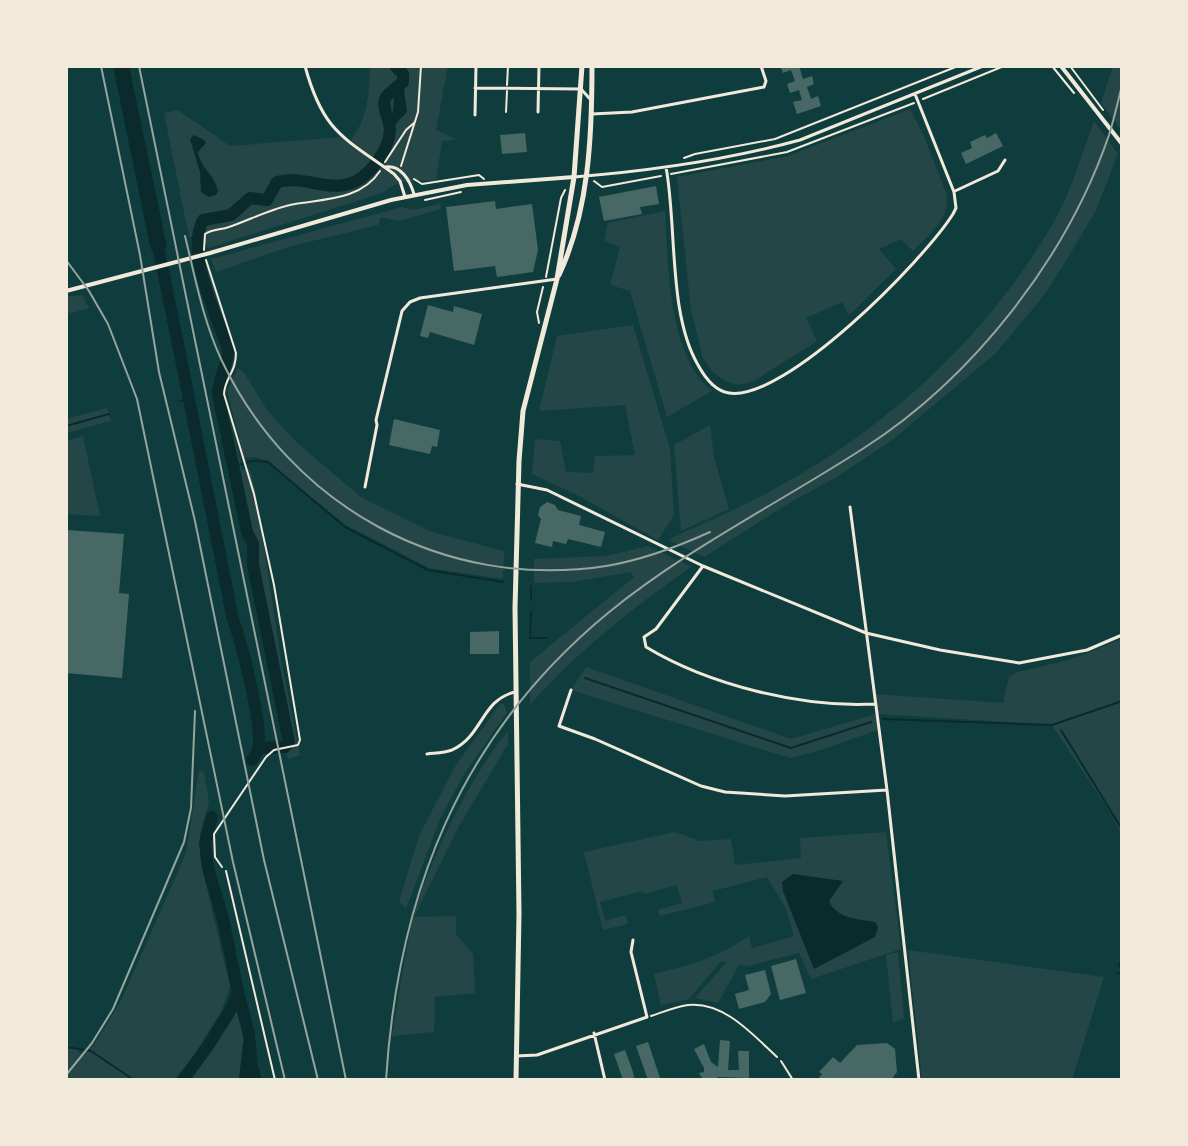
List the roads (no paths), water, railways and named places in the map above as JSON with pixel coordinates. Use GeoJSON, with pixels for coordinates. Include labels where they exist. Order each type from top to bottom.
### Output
{"type":"FeatureCollection","features":[{"type":"Feature","properties":{"kind":"main road"},"geometry":{"type":"LineString","coordinates":[[516,1080],[519,914],[515,692],[517,484],[523,411],[557,279],[574,177],[582,66]]}},
{"type":"Feature","properties":{"kind":"main road"},"geometry":{"type":"LineString","coordinates":[[557,279],[567,257],[587,176],[592,66]]}},
{"type":"Feature","properties":{"kind":"street"},"geometry":{"type":"LineString","coordinates":[[305,66],[310,84],[332,127],[346,142],[385,167],[400,181],[405,197]]}},
{"type":"Feature","properties":{"kind":"street"},"geometry":{"type":"LineString","coordinates":[[475,115],[476,66]]}},
{"type":"Feature","properties":{"kind":"street"},"geometry":{"type":"LineString","coordinates":[[538,112],[539,66]]}},
{"type":"Feature","properties":{"kind":"street"},"geometry":{"type":"LineString","coordinates":[[591,114],[632,112],[764,87],[766,81],[761,66]]}},
{"type":"Feature","properties":{"kind":"street"},"geometry":{"type":"LineString","coordinates":[[66,291],[405,197],[467,185],[666,167],[768,149],[800,140],[983,66]]}},
{"type":"Feature","properties":{"kind":"street"},"geometry":{"type":"LineString","coordinates":[[1061,66],[1122,144]]}},
{"type":"Feature","properties":{"kind":"street"},"geometry":{"type":"LineString","coordinates":[[475,88],[581,89],[592,102]]}},
{"type":"Feature","properties":{"kind":"street"},"geometry":{"type":"LineString","coordinates":[[666,167],[676,275],[691,352],[713,385],[723,391],[738,393],[764,385],[795,367],[873,305],[949,220],[956,208],[954,192],[915,94]]}},
{"type":"Feature","properties":{"kind":"street"},"geometry":{"type":"LineString","coordinates":[[954,192],[998,171],[1005,160]]}},
{"type":"Feature","properties":{"kind":"street"},"geometry":{"type":"LineString","coordinates":[[385,167],[399,169],[415,195]]}},
{"type":"Feature","properties":{"kind":"street"},"geometry":{"type":"LineString","coordinates":[[365,487],[376,420],[402,311],[410,302],[420,298],[557,279]]}},
{"type":"Feature","properties":{"kind":"street"},"geometry":{"type":"LineString","coordinates":[[517,484],[547,490],[703,566],[866,633],[940,650],[1019,663],[1071,655],[1122,635]]}},
{"type":"Feature","properties":{"kind":"street"},"geometry":{"type":"LineString","coordinates":[[850,507],[887,790],[919,1080]]}},
{"type":"Feature","properties":{"kind":"street"},"geometry":{"type":"LineString","coordinates":[[703,566],[656,629],[644,637],[646,647],[663,657],[756,691],[828,704],[875,704]]}},
{"type":"Feature","properties":{"kind":"street"},"geometry":{"type":"LineString","coordinates":[[571,690],[559,726],[701,786],[725,792],[785,796],[887,790]]}},
{"type":"Feature","properties":{"kind":"street"},"geometry":{"type":"LineString","coordinates":[[427,754],[449,751],[464,743],[475,732],[494,701],[515,692]]}},
{"type":"Feature","properties":{"kind":"street"},"geometry":{"type":"LineString","coordinates":[[516,1056],[537,1055],[647,1017],[631,952],[633,940]]}},
{"type":"Feature","properties":{"kind":"street"},"geometry":{"type":"LineString","coordinates":[[594,1033],[605,1080]]}},
{"type":"Feature","properties":{"kind":"lane"},"geometry":{"type":"LineString","coordinates":[[226,871],[275,1080]]}},
{"type":"Feature","properties":{"kind":"lane"},"geometry":{"type":"LineString","coordinates":[[781,1061],[793,1080]]}},
{"type":"Feature","properties":{"kind":"waterway"},"geometry":{"type":"LineString","coordinates":[[259,748],[285,747],[289,742],[253,565],[253,544],[247,532],[218,394],[228,349],[200,266],[198,234],[203,220],[231,215],[250,198],[267,200],[277,182],[288,180],[345,185],[367,173],[388,142],[390,126],[385,99],[403,82],[403,74],[395,66]]}},
{"type":"Feature","properties":{"kind":"waterway"},"geometry":{"type":"LineString","coordinates":[[156,236],[233,620],[255,705],[259,739],[258,750],[252,760]]}},
{"type":"Feature","properties":{"kind":"waterway"},"geometry":{"type":"LineString","coordinates":[[180,401],[189,399]]}},
{"type":"Feature","properties":{"kind":"waterway"},"geometry":{"type":"LineString","coordinates":[[66,426],[109,414]]}},
{"type":"Feature","properties":{"kind":"waterway"},"geometry":{"type":"LineString","coordinates":[[234,466],[253,461],[268,462],[345,527],[428,570],[503,582]]}},
{"type":"Feature","properties":{"kind":"waterway"},"geometry":{"type":"LineString","coordinates":[[531,586],[531,600]]}},
{"type":"Feature","properties":{"kind":"waterway"},"geometry":{"type":"LineString","coordinates":[[531,612],[530,638],[547,638]]}},
{"type":"Feature","properties":{"kind":"waterway"},"geometry":{"type":"LineString","coordinates":[[585,678],[791,748],[871,722]]}},
{"type":"Feature","properties":{"kind":"waterway"},"geometry":{"type":"LineString","coordinates":[[883,719],[1052,725],[1122,701]]}},
{"type":"Feature","properties":{"kind":"waterway"},"geometry":{"type":"LineString","coordinates":[[1061,730],[1120,826]]}},
{"type":"Feature","properties":{"kind":"waterway"},"geometry":{"type":"LineString","coordinates":[[183,1080],[230,1011],[238,992],[223,919],[208,868],[205,843],[212,817]]}},
{"type":"Feature","properties":{"kind":"waterway"},"geometry":{"type":"LineString","coordinates":[[1119,966],[1122,960]]}},
{"type":"Feature","properties":{"kind":"waterway"},"geometry":{"type":"LineString","coordinates":[[1117,972],[1122,975]]}},
{"type":"Feature","properties":{"kind":"waterway"},"geometry":{"type":"LineString","coordinates":[[238,992],[249,1035],[253,1080]]}},
{"type":"Feature","properties":{"kind":"waterway"},"geometry":{"type":"LineString","coordinates":[[66,1047],[91,1051],[134,1080]]}},
{"type":"Feature","properties":{"kind":"railway"},"geometry":{"type":"LineString","coordinates":[[101,66],[140,255],[159,372],[195,521],[264,860],[318,1080]]}},
{"type":"Feature","properties":{"kind":"railway"},"geometry":{"type":"LineString","coordinates":[[139,66],[346,1080]]}},
{"type":"Feature","properties":{"kind":"railway"},"geometry":{"type":"LineString","coordinates":[[386,1080],[393,1011],[405,945],[422,882],[446,822],[476,765],[513,711],[556,660],[608,613],[701,547],[864,448],[942,387],[978,351],[1042,270],[1068,226],[1091,181],[1109,135],[1122,85]]}},
{"type":"Feature","properties":{"kind":"railway"},"geometry":{"type":"LineString","coordinates":[[185,236],[209,329],[221,359],[251,411],[287,457],[330,496],[379,527],[431,550],[487,565],[546,570],[619,563],[659,552],[710,532]]}},
{"type":"Feature","properties":{"kind":"railway"},"geometry":{"type":"LineString","coordinates":[[66,260],[108,324],[137,399],[233,862],[285,1080]]}},
{"type":"Feature","properties":{"kind":"railway"},"geometry":{"type":"LineString","coordinates":[[66,1075],[92,1043],[113,1009],[184,842],[191,808],[195,711]]}}]}
